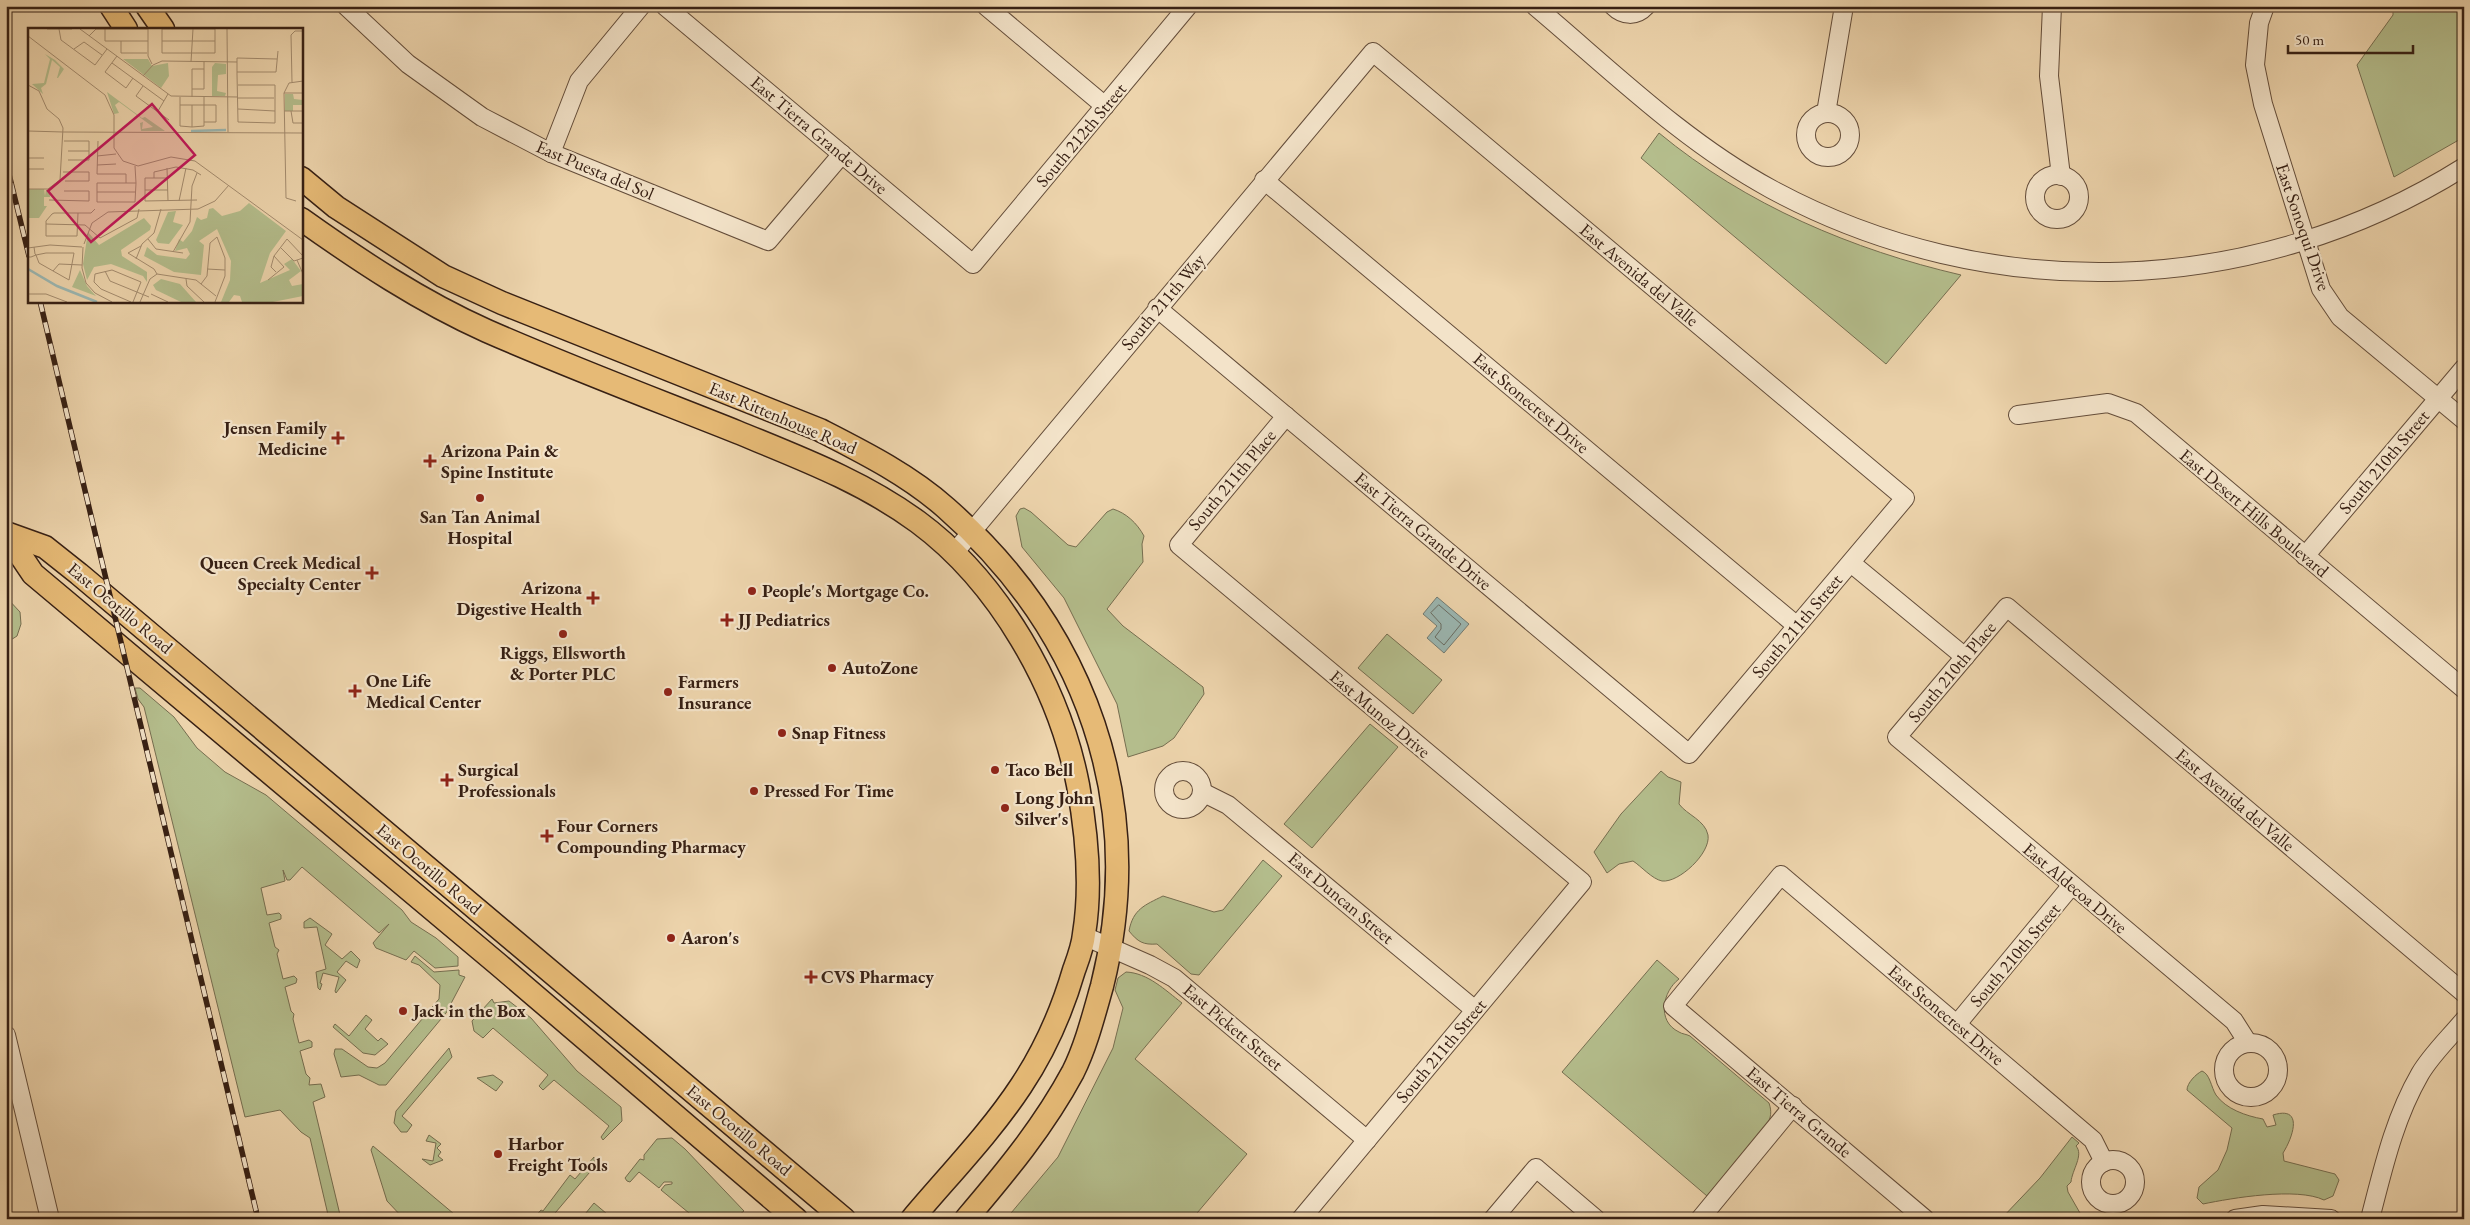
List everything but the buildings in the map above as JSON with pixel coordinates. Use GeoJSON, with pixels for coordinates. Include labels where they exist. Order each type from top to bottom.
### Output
{"type":"FeatureCollection","features":[{"type":"Feature","properties":{"kind":"main road"},"geometry":{"type":"LineString","coordinates":[[111,6],[125,28]]}},
{"type":"Feature","properties":{"kind":"main road"},"geometry":{"type":"LineString","coordinates":[[147,6],[162,28]]}},
{"type":"Feature","properties":{"kind":"main road","name":"East Rittenhouse Road"},"geometry":{"type":"LineString","coordinates":[[302,179],[336,207],[443,276],[502,303],[820,430],[867,454],[923,490],[972,532],[1004,565],[1054,636],[1091,713],[1106,772],[1115,828],[1118,880],[1112,947],[1096,1010],[1074,1069],[1048,1115],[1020,1156],[966,1219]]}},
{"type":"Feature","properties":{"kind":"main road","name":"East Rittenhouse Road"},"geometry":{"type":"LineString","coordinates":[[302,220],[358,260],[414,294],[485,330],[852,480],[919,523],[954,553],[996,603],[1034,659],[1057,712],[1072,755],[1086,839],[1088,871],[1084,936],[1065,1000],[1045,1045],[1022,1085],[995,1122],[912,1219]]}},
{"type":"Feature","properties":{"kind":"main road","name":"East Ocotillo Road"},"geometry":{"type":"LineString","coordinates":[[6,533],[45,547],[79,574],[844,1219]]}},
{"type":"Feature","properties":{"kind":"main road","name":"East Ocotillo Road"},"geometry":{"type":"LineString","coordinates":[[6,533],[33,574],[796,1219]]}},
{"type":"Feature","properties":{"kind":"main road"},"geometry":{"type":"LineString","coordinates":[[617,1066],[641,1063],[650,1056]]}},
{"type":"Feature","properties":{"kind":"street","name":"East Puesta del Sol"},"geometry":{"type":"LineString","coordinates":[[346,6],[408,64],[482,117],[551,153],[768,241],[842,154]]}},
{"type":"Feature","properties":{"kind":"street"},"geometry":{"type":"LineString","coordinates":[[551,153],[579,81],[641,6]]}},
{"type":"Feature","properties":{"kind":"street","name":"East Tierra Grande Drive"},"geometry":{"type":"LineString","coordinates":[[665,6],[974,264]]}},
{"type":"Feature","properties":{"kind":"street"},"geometry":{"type":"LineString","coordinates":[[986,6],[1105,106]]}},
{"type":"Feature","properties":{"kind":"street","name":"South 212th Street"},"geometry":{"type":"LineString","coordinates":[[974,264],[1188,6]]}},
{"type":"Feature","properties":{"kind":"street"},"geometry":{"type":"LineString","coordinates":[[1535,6],[1694,139],[1770,188],[1824,215],[1886,238],[1936,252],[1988,262],[2071,272],[2144,271],[2229,261],[2306,242],[2374,216],[2428,190],[2464,167]]}},
{"type":"Feature","properties":{"kind":"street"},"geometry":{"type":"LineString","coordinates":[[1612,6],[1624,14],[1638,13],[1646,6]]}},
{"type":"Feature","properties":{"kind":"street"},"geometry":{"type":"LineString","coordinates":[[1826,113],[1844,6]]}},
{"type":"Feature","properties":{"kind":"street"},"geometry":{"type":"LineString","coordinates":[[2052,6],[2049,76],[2061,176]]}},
{"type":"Feature","properties":{"kind":"street","name":"East Sonoqui Drive"},"geometry":{"type":"LineString","coordinates":[[2265,6],[2259,23],[2255,65],[2263,104],[2321,289],[2340,316],[2464,420]]}},
{"type":"Feature","properties":{"kind":"street","name":"South 211th Way"},"geometry":{"type":"LineString","coordinates":[[954,553],[1373,52]]}},
{"type":"Feature","properties":{"kind":"street","name":"East Avenida del Valle"},"geometry":{"type":"LineString","coordinates":[[1373,52],[1905,498]]}},
{"type":"Feature","properties":{"kind":"street","name":"East Stonecrest Drive"},"geometry":{"type":"LineString","coordinates":[[1264,180],[1797,626]]}},
{"type":"Feature","properties":{"kind":"street","name":"East Tierra Grande Drive"},"geometry":{"type":"LineString","coordinates":[[1157,308],[1689,754]]}},
{"type":"Feature","properties":{"kind":"street","name":"South 210th Street"},"geometry":{"type":"LineString","coordinates":[[2305,556],[2464,368]]}},
{"type":"Feature","properties":{"kind":"street","name":"East Desert Hills Boulevard"},"geometry":{"type":"LineString","coordinates":[[2018,415],[2108,403],[2136,413],[2464,690]]}},
{"type":"Feature","properties":{"kind":"street","name":"South 211th Place"},"geometry":{"type":"LineString","coordinates":[[1179,545],[1286,416]]}},
{"type":"Feature","properties":{"kind":"street","name":"South 211th Street"},"geometry":{"type":"LineString","coordinates":[[1689,754],[1905,498]]}},
{"type":"Feature","properties":{"kind":"street","name":"East Munoz Drive"},"geometry":{"type":"LineString","coordinates":[[1179,545],[1582,882]]}},
{"type":"Feature","properties":{"kind":"street"},"geometry":{"type":"LineString","coordinates":[[1851,563],[1965,656]]}},
{"type":"Feature","properties":{"kind":"street","name":"East Avenida del Valle"},"geometry":{"type":"LineString","coordinates":[[2007,607],[2464,993]]}},
{"type":"Feature","properties":{"kind":"street","name":"South 210th Place"},"geometry":{"type":"LineString","coordinates":[[1897,737],[2007,607]]}},
{"type":"Feature","properties":{"kind":"street","name":"East Aldecoa Drive"},"geometry":{"type":"LineString","coordinates":[[1897,737],[2234,1021],[2248,1043]]}},
{"type":"Feature","properties":{"kind":"street","name":"East Duncan Street"},"geometry":{"type":"LineString","coordinates":[[1202,792],[1228,805],[1475,1010]]}},
{"type":"Feature","properties":{"kind":"street","name":"East Stonecrest Drive"},"geometry":{"type":"LineString","coordinates":[[1780,875],[2093,1140],[2104,1162]]}},
{"type":"Feature","properties":{"kind":"street","name":"East Tierra Grande"},"geometry":{"type":"LineString","coordinates":[[1780,875],[1673,1006],[1925,1219]]}},
{"type":"Feature","properties":{"kind":"street","name":"South 211th Street"},"geometry":{"type":"LineString","coordinates":[[1301,1219],[1582,882]]}},
{"type":"Feature","properties":{"kind":"street","name":"South 210th Street"},"geometry":{"type":"LineString","coordinates":[[1957,1024],[2072,885]]}},
{"type":"Feature","properties":{"kind":"street","name":"East Pickett Street"},"geometry":{"type":"LineString","coordinates":[[1084,936],[1112,947],[1174,978],[1367,1140]]}},
{"type":"Feature","properties":{"kind":"street"},"geometry":{"type":"LineString","coordinates":[[2370,1219],[2389,1143],[2402,1110],[2421,1072],[2464,1020]]}},
{"type":"Feature","properties":{"kind":"street"},"geometry":{"type":"LineString","coordinates":[[7,1044],[50,1219]]}},
{"type":"Feature","properties":{"kind":"street"},"geometry":{"type":"LineString","coordinates":[[1700,1219],[1793,1106]]}},
{"type":"Feature","properties":{"kind":"street"},"geometry":{"type":"LineString","coordinates":[[1493,1219],[1536,1168],[1596,1219]]}},
{"type":"Feature","properties":{"kind":"street"},"geometry":{"type":"LineString","coordinates":[[2236,1219],[2263,1215],[2331,1219]]}},
{"type":"Feature","properties":{"kind":"green space"},"geometry":{"type":"Polygon","coordinates":[[[2393,6],[2464,6],[2464,137],[2394,177],[2357,65],[2393,15],[2393,6]]]}},
{"type":"Feature","properties":{"kind":"green space"},"geometry":{"type":"Polygon","coordinates":[[[1659,133],[1693,159],[1728,182],[1802,222],[1880,252],[1961,275],[1886,364],[1641,158],[1659,133]]]}},
{"type":"Feature","properties":{"kind":"green space"},"geometry":{"type":"Polygon","coordinates":[[[1024,508],[1068,545],[1076,547],[1107,512],[1113,509],[1131,519],[1144,536],[1142,544],[1143,562],[1107,609],[1123,626],[1203,687],[1204,694],[1174,738],[1163,746],[1128,757],[1117,704],[1064,598],[1022,547],[1016,516],[1020,509],[1024,508]]]}},
{"type":"Feature","properties":{"kind":"green space"},"geometry":{"type":"Polygon","coordinates":[[[6,597],[20,612],[21,624],[17,636],[6,643],[6,597]]]}},
{"type":"Feature","properties":{"kind":"green space"},"geometry":{"type":"Polygon","coordinates":[[[1387,634],[1442,680],[1413,714],[1358,668],[1387,634]]]}},
{"type":"Feature","properties":{"kind":"green space"},"geometry":{"type":"Polygon","coordinates":[[[135,688],[140,688],[174,717],[197,748],[225,772],[266,795],[402,910],[411,922],[436,938],[458,957],[458,966],[435,968],[414,951],[406,960],[376,948],[373,943],[389,924],[379,933],[302,867],[290,880],[287,880],[283,870],[285,881],[261,888],[267,915],[279,913],[281,915],[281,919],[269,923],[275,947],[279,950],[277,954],[283,979],[294,976],[297,979],[296,983],[285,987],[291,1011],[294,1014],[293,1019],[299,1043],[309,1040],[312,1042],[312,1047],[300,1051],[306,1074],[310,1078],[309,1085],[321,1084],[325,1097],[313,1102],[341,1219],[329,1219],[310,1138],[301,1132],[280,1110],[245,1117],[144,707],[138,699],[135,688]]]}},
{"type":"Feature","properties":{"kind":"green space"},"geometry":{"type":"Polygon","coordinates":[[[1370,724],[1398,747],[1312,848],[1284,824],[1370,724]]]}},
{"type":"Feature","properties":{"kind":"green space"},"geometry":{"type":"Polygon","coordinates":[[[1661,771],[1668,777],[1681,782],[1679,804],[1700,822],[1706,830],[1708,842],[1704,850],[1685,872],[1669,880],[1662,881],[1654,878],[1633,861],[1619,864],[1607,873],[1594,852],[1621,814],[1661,771]]]}},
{"type":"Feature","properties":{"kind":"green space"},"geometry":{"type":"Polygon","coordinates":[[[1263,860],[1282,876],[1199,975],[1191,974],[1157,944],[1141,942],[1129,931],[1133,918],[1137,913],[1145,905],[1163,896],[1214,912],[1223,910],[1263,860]]]}},
{"type":"Feature","properties":{"kind":"green space"},"geometry":{"type":"Polygon","coordinates":[[[310,918],[332,934],[325,945],[342,959],[351,951],[360,960],[357,968],[346,961],[337,972],[346,980],[336,993],[339,977],[323,973],[320,990],[318,988],[316,972],[326,969],[317,927],[304,928],[304,922],[310,918]]]}},
{"type":"Feature","properties":{"kind":"green space"},"geometry":{"type":"Polygon","coordinates":[[[415,956],[434,972],[459,970],[459,975],[465,977],[446,1013],[386,1085],[379,1085],[359,1075],[341,1077],[334,1054],[335,1049],[342,1049],[368,1067],[377,1068],[385,1063],[439,999],[440,985],[419,965],[411,962],[415,956]]]}},
{"type":"Feature","properties":{"kind":"green space"},"geometry":{"type":"Polygon","coordinates":[[[1657,960],[1679,979],[1673,984],[1666,998],[1664,1006],[1667,1021],[1680,1033],[1690,1036],[1769,1103],[1770,1106],[1771,1114],[1767,1125],[1707,1196],[1562,1072],[1657,960]]]}},
{"type":"Feature","properties":{"kind":"green space"},"geometry":{"type":"Polygon","coordinates":[[[1126,972],[1142,975],[1182,1003],[1135,1059],[1247,1154],[1192,1219],[1006,1219],[1058,1157],[1113,1048],[1123,1008],[1115,990],[1118,978],[1126,972]]]}},
{"type":"Feature","properties":{"kind":"green space"},"geometry":{"type":"Polygon","coordinates":[[[492,999],[494,1003],[509,1001],[531,1018],[577,1071],[621,1107],[622,1121],[603,1140],[601,1137],[609,1126],[554,1080],[543,1090],[539,1086],[548,1075],[493,1028],[483,1038],[474,1031],[472,1021],[492,999]]]}},
{"type":"Feature","properties":{"kind":"green space"},"geometry":{"type":"Polygon","coordinates":[[[366,1015],[372,1020],[365,1029],[378,1041],[381,1038],[388,1044],[375,1055],[363,1053],[333,1027],[335,1024],[349,1036],[366,1015]]]}},
{"type":"Feature","properties":{"kind":"green space"},"geometry":{"type":"Polygon","coordinates":[[[449,1048],[452,1057],[402,1116],[412,1125],[407,1132],[401,1132],[394,1123],[396,1111],[449,1048]]]}},
{"type":"Feature","properties":{"kind":"green space"},"geometry":{"type":"Polygon","coordinates":[[[2202,1071],[2209,1078],[2220,1100],[2243,1114],[2263,1119],[2267,1127],[2276,1125],[2273,1115],[2283,1113],[2289,1115],[2293,1119],[2293,1125],[2290,1140],[2283,1153],[2284,1161],[2335,1174],[2339,1180],[2333,1196],[2324,1200],[2298,1194],[2264,1195],[2203,1204],[2197,1198],[2199,1187],[2218,1170],[2227,1150],[2232,1128],[2187,1090],[2192,1079],[2202,1071]]]}},
{"type":"Feature","properties":{"kind":"green space"},"geometry":{"type":"Polygon","coordinates":[[[493,1075],[503,1082],[496,1091],[477,1078],[493,1075]]]}},
{"type":"Feature","properties":{"kind":"green space"},"geometry":{"type":"Polygon","coordinates":[[[429,1135],[441,1144],[437,1148],[441,1152],[438,1156],[443,1160],[430,1165],[422,1159],[433,1161],[436,1143],[426,1141],[429,1135]]]}},
{"type":"Feature","properties":{"kind":"green space"},"geometry":{"type":"Polygon","coordinates":[[[2072,1137],[2079,1143],[2076,1146],[2079,1154],[2071,1182],[2067,1186],[2068,1192],[2080,1213],[2075,1219],[2001,1219],[2040,1178],[2072,1137]]]}},
{"type":"Feature","properties":{"kind":"green space"},"geometry":{"type":"Polygon","coordinates":[[[672,1138],[685,1149],[744,1211],[734,1219],[711,1219],[714,1215],[712,1213],[706,1219],[684,1219],[689,1213],[661,1190],[665,1185],[672,1184],[672,1182],[664,1182],[659,1188],[639,1172],[630,1182],[627,1181],[625,1178],[640,1159],[644,1160],[644,1155],[657,1139],[672,1138]]]}},
{"type":"Feature","properties":{"kind":"green space"},"geometry":{"type":"Polygon","coordinates":[[[373,1146],[460,1219],[404,1219],[387,1201],[371,1150],[373,1146]]]}},
{"type":"Feature","properties":{"kind":"green space"},"geometry":{"type":"Polygon","coordinates":[[[594,1157],[595,1166],[550,1219],[533,1219],[541,1210],[543,1211],[570,1175],[575,1179],[594,1157]]]}},
{"type":"Feature","properties":{"kind":"green space"},"geometry":{"type":"Polygon","coordinates":[[[594,1203],[613,1219],[581,1219],[594,1203]]]}},
{"type":"Feature","properties":{"kind":"water"},"geometry":{"type":"Polygon","coordinates":[[[1437,597],[1469,624],[1444,653],[1427,638],[1437,626],[1423,614],[1437,597]]]}},
{"type":"Feature","properties":{"kind":"railway"},"geometry":{"type":"LineString","coordinates":[[6,162],[28,252]]}},
{"type":"Feature","properties":{"kind":"railway"},"geometry":{"type":"LineString","coordinates":[[40,302],[258,1219]]}},
{"type":"Feature","properties":{"kind":"place","name":"Jensen Family Medicine"},"geometry":{"type":"Point","coordinates":[338,438]}},
{"type":"Feature","properties":{"kind":"place","name":"Arizona Pain & Spine Institute"},"geometry":{"type":"Point","coordinates":[430,461]}},
{"type":"Feature","properties":{"kind":"place","name":"San Tan Animal Hospital"},"geometry":{"type":"Point","coordinates":[480,498]}},
{"type":"Feature","properties":{"kind":"place","name":"Queen Creek Medical Specialty Center"},"geometry":{"type":"Point","coordinates":[372,573]}},
{"type":"Feature","properties":{"kind":"place","name":"People's Mortgage Co."},"geometry":{"type":"Point","coordinates":[752,591]}},
{"type":"Feature","properties":{"kind":"place","name":"Arizona Digestive Health"},"geometry":{"type":"Point","coordinates":[593,598]}},
{"type":"Feature","properties":{"kind":"place","name":"JJ Pediatrics"},"geometry":{"type":"Point","coordinates":[727,620]}},
{"type":"Feature","properties":{"kind":"place","name":"Riggs, Ellsworth & Porter PLC"},"geometry":{"type":"Point","coordinates":[563,634]}},
{"type":"Feature","properties":{"kind":"place","name":"AutoZone"},"geometry":{"type":"Point","coordinates":[832,668]}},
{"type":"Feature","properties":{"kind":"place","name":"One Life Medical Center"},"geometry":{"type":"Point","coordinates":[355,691]}},
{"type":"Feature","properties":{"kind":"place","name":"Farmers Insurance"},"geometry":{"type":"Point","coordinates":[668,692]}},
{"type":"Feature","properties":{"kind":"place","name":"Snap Fitness"},"geometry":{"type":"Point","coordinates":[782,733]}},
{"type":"Feature","properties":{"kind":"place","name":"Taco Bell"},"geometry":{"type":"Point","coordinates":[995,770]}},
{"type":"Feature","properties":{"kind":"place","name":"Surgical Professionals"},"geometry":{"type":"Point","coordinates":[447,780]}},
{"type":"Feature","properties":{"kind":"place","name":"Pressed For Time"},"geometry":{"type":"Point","coordinates":[754,791]}},
{"type":"Feature","properties":{"kind":"place","name":"Long John Silver's"},"geometry":{"type":"Point","coordinates":[1005,808]}},
{"type":"Feature","properties":{"kind":"place","name":"Four Corners Compounding Pharmacy"},"geometry":{"type":"Point","coordinates":[547,836]}},
{"type":"Feature","properties":{"kind":"place","name":"Aaron's"},"geometry":{"type":"Point","coordinates":[671,938]}},
{"type":"Feature","properties":{"kind":"place","name":"CVS Pharmacy"},"geometry":{"type":"Point","coordinates":[811,977]}},
{"type":"Feature","properties":{"kind":"place","name":"Jack in the Box"},"geometry":{"type":"Point","coordinates":[403,1011]}},
{"type":"Feature","properties":{"kind":"place","name":"Harbor Freight Tools"},"geometry":{"type":"Point","coordinates":[498,1154]}}]}
